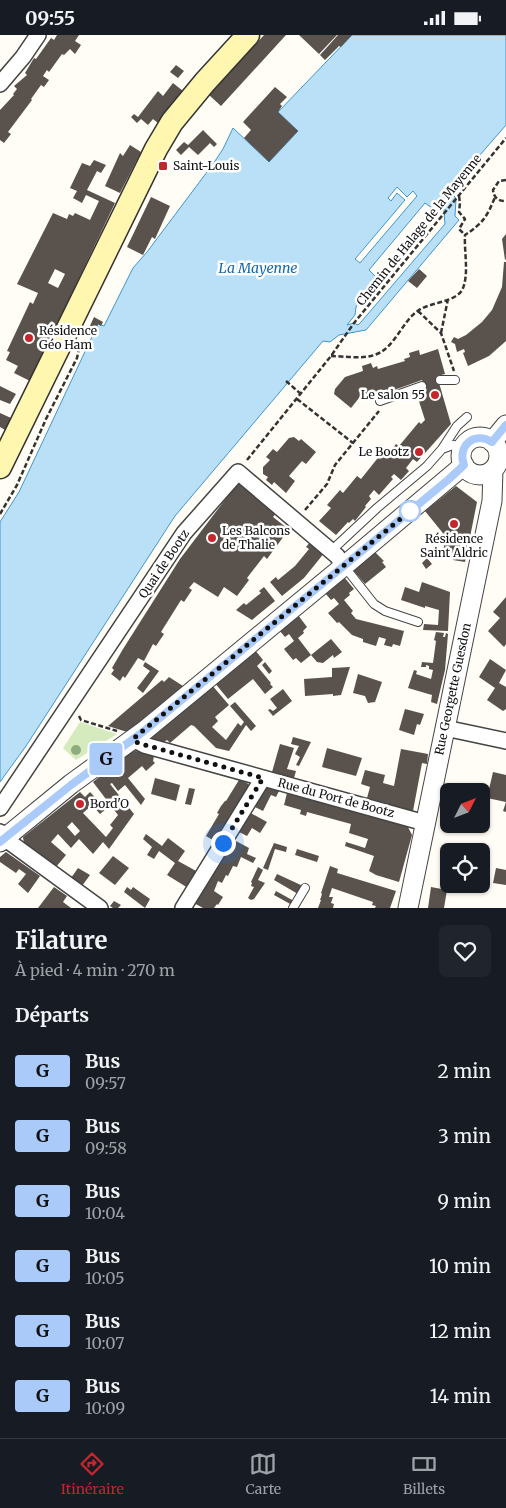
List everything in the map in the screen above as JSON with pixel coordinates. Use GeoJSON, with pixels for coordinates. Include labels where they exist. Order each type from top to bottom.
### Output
{"type":"FeatureCollection","features":[{"type":"Feature","properties":{"kind":"main road"},"geometry":{"type":"LineString","coordinates":[[0,467],[156,149],[172,122],[248,35]]}},
{"type":"Feature","properties":{"kind":"street"},"geometry":{"type":"LineString","coordinates":[[2,78],[23,57],[38,35]]}},
{"type":"Feature","properties":{"kind":"street"},"geometry":{"type":"LineString","coordinates":[[492,442],[506,425]]}},
{"type":"Feature","properties":{"kind":"street"},"geometry":{"type":"LineString","coordinates":[[100,908],[1,838],[133,739],[344,566],[464,456],[474,438],[486,438],[492,442],[496,446],[499,459],[488,473],[477,474],[467,469],[464,456]]}},
{"type":"Feature","properties":{"kind":"street","name":"Rue Georgette Guesdon"},"geometry":{"type":"LineString","coordinates":[[408,908],[492,501],[492,470]]}},
{"type":"Feature","properties":{"kind":"street"},"geometry":{"type":"LineString","coordinates":[[238,472],[331,551],[341,560],[344,566]]}},
{"type":"Feature","properties":{"kind":"street","name":"Quai de Bootz"},"geometry":{"type":"LineString","coordinates":[[0,808],[184,533],[238,472]]}},
{"type":"Feature","properties":{"kind":"street"},"geometry":{"type":"LineString","coordinates":[[445,728],[506,741]]}},
{"type":"Feature","properties":{"kind":"street","name":"Rue du Port de Bootz"},"geometry":{"type":"LineString","coordinates":[[133,739],[138,743],[425,823]]}},
{"type":"Feature","properties":{"kind":"street"},"geometry":{"type":"LineString","coordinates":[[183,908],[263,778]]}},
{"type":"Feature","properties":{"kind":"lane"},"geometry":{"type":"LineString","coordinates":[[440,381],[456,380]]}},
{"type":"Feature","properties":{"kind":"lane"},"geometry":{"type":"LineString","coordinates":[[380,401],[422,387]]}},
{"type":"Feature","properties":{"kind":"lane"},"geometry":{"type":"LineString","coordinates":[[331,551],[427,465],[442,449],[457,426],[467,417]]}},
{"type":"Feature","properties":{"kind":"lane"},"geometry":{"type":"LineString","coordinates":[[442,449],[453,445],[464,456]]}},
{"type":"Feature","properties":{"kind":"lane"},"geometry":{"type":"LineString","coordinates":[[344,566],[374,604],[385,611],[418,621]]}},
{"type":"Feature","properties":{"kind":"lane"},"geometry":{"type":"LineString","coordinates":[[293,908],[305,888]]}},
{"type":"Feature","properties":{"kind":"path","name":"Chemin de Halage de la Mayenne"},"geometry":{"type":"LineString","coordinates":[[331,355],[345,334],[506,138]]}},
{"type":"Feature","properties":{"kind":"path"},"geometry":{"type":"LineString","coordinates":[[465,235],[480,225],[486,217],[495,197],[493,190],[496,184],[506,180]]}},
{"type":"Feature","properties":{"kind":"path"},"geometry":{"type":"LineString","coordinates":[[238,472],[331,355],[360,357],[376,354],[391,342],[418,310],[457,296],[463,289],[465,235],[459,229],[466,219],[459,212],[460,203],[457,197]]}},
{"type":"Feature","properties":{"kind":"path"},"geometry":{"type":"LineString","coordinates":[[495,197],[501,201],[506,201]]}},
{"type":"Feature","properties":{"kind":"path"},"geometry":{"type":"LineString","coordinates":[[441,333],[448,299]]}},
{"type":"Feature","properties":{"kind":"path"},"geometry":{"type":"LineString","coordinates":[[418,310],[441,333],[456,380]]}},
{"type":"Feature","properties":{"kind":"path"},"geometry":{"type":"LineString","coordinates":[[0,514],[17,485],[46,419],[77,358],[79,347]]}},
{"type":"Feature","properties":{"kind":"path"},"geometry":{"type":"LineString","coordinates":[[286,381],[301,394]]}},
{"type":"Feature","properties":{"kind":"path"},"geometry":{"type":"LineString","coordinates":[[297,399],[353,443]]}},
{"type":"Feature","properties":{"kind":"path"},"geometry":{"type":"LineString","coordinates":[[306,512],[304,511],[327,484],[335,465],[382,407],[380,401]]}},
{"type":"Feature","properties":{"kind":"path"},"geometry":{"type":"LineString","coordinates":[[73,700],[81,720],[127,735],[133,739]]}},
{"type":"Feature","properties":{"kind":"green space"},"geometry":{"type":"Polygon","coordinates":[[[80,722],[117,734],[76,760],[63,748],[80,722]]]}},
{"type":"Feature","properties":{"kind":"water","name":"La Mayenne"},"geometry":{"type":"Polygon","coordinates":[[[352,35],[506,35],[506,125],[460,178],[452,192],[456,199],[455,216],[459,220],[366,330],[339,335],[330,342],[323,341],[175,516],[26,746],[0,782],[0,522],[19,492],[98,324],[104,326],[133,268],[213,164],[233,128],[269,162],[298,131],[278,112],[352,35]],[[397,187],[388,198],[391,201],[397,193],[405,200],[355,259],[360,263],[417,196],[413,191],[407,197],[397,187]],[[443,200],[432,208],[425,203],[369,270],[376,277],[356,307],[355,315],[347,325],[354,323],[358,325],[361,322],[445,224],[443,200]]]}},
{"type":"Feature","properties":{"kind":"building"},"geometry":{"type":"Polygon","coordinates":[[[57,35],[79,35],[75,41],[81,45],[75,54],[70,49],[64,55],[62,54],[49,72],[47,70],[43,76],[49,80],[44,87],[41,85],[31,99],[8,132],[11,134],[4,143],[0,140],[0,110],[14,95],[17,89],[14,86],[27,75],[25,73],[34,58],[36,59],[51,38],[54,40],[57,35]]]}},
{"type":"Feature","properties":{"kind":"building"},"geometry":{"type":"Polygon","coordinates":[[[264,35],[286,35],[221,106],[209,95],[264,35]]]}},
{"type":"Feature","properties":{"kind":"building"},"geometry":{"type":"Polygon","coordinates":[[[299,35],[337,35],[319,54],[299,35]]]}},
{"type":"Feature","properties":{"kind":"building"},"geometry":{"type":"Polygon","coordinates":[[[338,35],[352,35],[325,60],[320,55],[338,35]]]}},
{"type":"Feature","properties":{"kind":"building"},"geometry":{"type":"Polygon","coordinates":[[[176,65],[184,71],[178,78],[170,72],[176,65]]]}},
{"type":"Feature","properties":{"kind":"building"},"geometry":{"type":"Polygon","coordinates":[[[173,83],[183,91],[158,123],[153,119],[148,125],[141,119],[137,123],[131,117],[134,114],[138,117],[158,91],[163,96],[173,83]]]}},
{"type":"Feature","properties":{"kind":"building"},"geometry":{"type":"Polygon","coordinates":[[[275,87],[287,97],[280,104],[282,106],[278,112],[298,131],[269,162],[244,138],[251,130],[243,122],[275,87]]]}},
{"type":"Feature","properties":{"kind":"building"},"geometry":{"type":"Polygon","coordinates":[[[203,130],[217,144],[214,147],[210,143],[198,155],[189,147],[181,155],[176,150],[184,142],[188,145],[203,130]]]}},
{"type":"Feature","properties":{"kind":"building"},"geometry":{"type":"Polygon","coordinates":[[[130,145],[141,152],[120,193],[105,186],[120,153],[123,156],[130,145]]]}},
{"type":"Feature","properties":{"kind":"building"},"geometry":{"type":"Polygon","coordinates":[[[94,160],[106,165],[101,173],[97,171],[87,190],[115,203],[30,381],[14,373],[18,366],[6,360],[10,352],[7,351],[30,302],[33,304],[38,293],[17,284],[53,213],[67,219],[69,214],[73,216],[75,213],[90,220],[99,201],[86,195],[82,203],[73,198],[77,191],[70,188],[82,163],[90,166],[94,160]],[[55,269],[48,283],[58,288],[65,274],[55,269]]]}},
{"type":"Feature","properties":{"kind":"building"},"geometry":{"type":"Polygon","coordinates":[[[151,197],[170,206],[155,239],[152,237],[143,255],[127,247],[151,197]]]}},
{"type":"Feature","properties":{"kind":"building"},"geometry":{"type":"Polygon","coordinates":[[[506,234],[506,259],[505,260],[502,239],[506,234]]]}},
{"type":"Feature","properties":{"kind":"building"},"geometry":{"type":"Polygon","coordinates":[[[504,262],[506,262],[506,341],[489,356],[468,366],[463,353],[465,352],[464,349],[457,352],[455,344],[451,342],[454,337],[458,339],[466,335],[482,322],[492,310],[502,287],[504,262]]]}},
{"type":"Feature","properties":{"kind":"building"},"geometry":{"type":"Polygon","coordinates":[[[419,269],[427,276],[417,288],[408,281],[419,269]]]}},
{"type":"Feature","properties":{"kind":"building"},"geometry":{"type":"Polygon","coordinates":[[[94,317],[103,322],[101,326],[98,324],[94,333],[88,330],[94,317]]]}},
{"type":"Feature","properties":{"kind":"building"},"geometry":{"type":"Polygon","coordinates":[[[438,349],[445,374],[437,376],[451,424],[417,462],[413,459],[406,468],[409,471],[401,480],[394,474],[391,477],[393,479],[379,495],[374,490],[369,496],[371,499],[355,521],[353,519],[348,522],[336,535],[319,521],[331,508],[327,505],[340,490],[343,493],[357,476],[361,479],[381,454],[385,458],[396,444],[399,446],[419,422],[421,424],[425,420],[416,392],[425,389],[422,380],[383,394],[382,392],[375,394],[376,398],[369,400],[368,395],[359,398],[351,408],[334,394],[335,389],[345,377],[363,371],[362,366],[371,363],[373,368],[377,366],[378,369],[405,361],[404,359],[410,357],[409,353],[419,350],[420,355],[438,349]]]}},
{"type":"Feature","properties":{"kind":"building"},"geometry":{"type":"Polygon","coordinates":[[[0,386],[16,394],[10,404],[0,400],[0,386]]]}},
{"type":"Feature","properties":{"kind":"building"},"geometry":{"type":"Polygon","coordinates":[[[0,413],[11,418],[5,430],[0,427],[0,413]]]}},
{"type":"Feature","properties":{"kind":"building"},"geometry":{"type":"Polygon","coordinates":[[[294,437],[299,441],[301,439],[316,452],[306,464],[302,461],[289,476],[295,481],[286,493],[274,482],[272,485],[266,480],[268,477],[263,474],[263,467],[270,460],[266,457],[273,449],[277,452],[289,438],[294,437]]]}},
{"type":"Feature","properties":{"kind":"building"},"geometry":{"type":"Polygon","coordinates":[[[237,484],[277,512],[273,517],[287,528],[283,534],[284,536],[267,559],[264,556],[247,578],[249,580],[237,596],[224,587],[218,597],[194,582],[189,588],[192,590],[184,602],[181,600],[161,632],[164,634],[156,646],[153,644],[144,661],[138,658],[125,678],[123,676],[120,681],[111,674],[114,670],[112,668],[123,649],[180,559],[237,484]]]}},
{"type":"Feature","properties":{"kind":"building","name":"Résidence Saint Aldric"},"geometry":{"type":"Polygon","coordinates":[[[456,486],[477,502],[465,562],[453,560],[455,553],[443,551],[446,537],[425,511],[456,486]]]}},
{"type":"Feature","properties":{"kind":"building"},"geometry":{"type":"Polygon","coordinates":[[[311,541],[325,552],[304,578],[282,596],[270,582],[276,577],[278,580],[295,566],[309,549],[306,547],[311,541]]]}},
{"type":"Feature","properties":{"kind":"building"},"geometry":{"type":"Polygon","coordinates":[[[375,552],[384,561],[382,562],[386,567],[365,584],[353,570],[375,552]]]}},
{"type":"Feature","properties":{"kind":"building"},"geometry":{"type":"Polygon","coordinates":[[[427,558],[432,564],[426,569],[422,563],[427,558]]]}},
{"type":"Feature","properties":{"kind":"building"},"geometry":{"type":"Polygon","coordinates":[[[344,577],[354,589],[344,600],[353,611],[351,613],[356,619],[404,631],[400,646],[393,644],[392,647],[384,645],[386,639],[379,637],[376,646],[363,642],[363,639],[352,635],[328,613],[339,604],[334,598],[331,600],[325,593],[344,577]]]}},
{"type":"Feature","properties":{"kind":"building"},"geometry":{"type":"Polygon","coordinates":[[[422,582],[450,592],[448,631],[423,630],[424,624],[438,625],[439,610],[425,606],[425,608],[401,600],[405,587],[419,592],[422,582]]]}},
{"type":"Feature","properties":{"kind":"building"},"geometry":{"type":"Polygon","coordinates":[[[264,587],[275,601],[252,620],[236,610],[261,593],[259,591],[264,587]]]}},
{"type":"Feature","properties":{"kind":"building"},"geometry":{"type":"Polygon","coordinates":[[[506,597],[506,644],[504,647],[488,631],[500,618],[493,612],[506,597]]]}},
{"type":"Feature","properties":{"kind":"building"},"geometry":{"type":"Polygon","coordinates":[[[298,615],[307,627],[298,638],[311,655],[301,663],[296,658],[293,660],[284,649],[294,641],[289,634],[285,637],[279,630],[298,615]]]}},
{"type":"Feature","properties":{"kind":"building"},"geometry":{"type":"Polygon","coordinates":[[[436,632],[444,633],[443,637],[445,637],[446,633],[448,634],[445,670],[437,704],[431,702],[432,695],[408,688],[414,670],[417,671],[416,674],[431,679],[433,670],[429,669],[429,666],[426,665],[426,667],[421,667],[422,662],[433,663],[436,632]]]}},
{"type":"Feature","properties":{"kind":"building"},"geometry":{"type":"Polygon","coordinates":[[[331,639],[342,652],[334,658],[333,655],[323,663],[317,662],[311,655],[331,639]]]}},
{"type":"Feature","properties":{"kind":"building"},"geometry":{"type":"Polygon","coordinates":[[[255,650],[263,660],[257,666],[273,687],[265,694],[253,679],[228,699],[214,682],[255,650]]]}},
{"type":"Feature","properties":{"kind":"building"},"geometry":{"type":"Polygon","coordinates":[[[490,659],[506,670],[499,683],[506,687],[506,709],[503,711],[487,700],[495,688],[479,677],[490,659]]]}},
{"type":"Feature","properties":{"kind":"building"},"geometry":{"type":"Polygon","coordinates":[[[145,662],[159,671],[143,693],[137,688],[150,671],[143,666],[145,662]]]}},
{"type":"Feature","properties":{"kind":"building"},"geometry":{"type":"Polygon","coordinates":[[[265,662],[272,671],[269,674],[262,665],[265,662]]]}},
{"type":"Feature","properties":{"kind":"building"},"geometry":{"type":"Polygon","coordinates":[[[350,667],[341,695],[305,696],[304,679],[332,677],[332,668],[350,667]]]}},
{"type":"Feature","properties":{"kind":"building"},"geometry":{"type":"Polygon","coordinates":[[[358,674],[382,682],[375,702],[368,703],[365,696],[353,693],[358,674]]]}},
{"type":"Feature","properties":{"kind":"building"},"geometry":{"type":"Polygon","coordinates":[[[169,677],[183,686],[127,732],[108,726],[162,680],[164,682],[169,677]]]}},
{"type":"Feature","properties":{"kind":"building"},"geometry":{"type":"Polygon","coordinates":[[[211,684],[229,705],[215,717],[218,721],[212,727],[226,740],[238,723],[241,726],[244,722],[230,706],[235,702],[256,726],[251,731],[246,725],[229,751],[216,748],[191,725],[170,743],[167,740],[164,742],[152,739],[150,735],[211,684]]]}},
{"type":"Feature","properties":{"kind":"building"},"geometry":{"type":"Polygon","coordinates":[[[283,689],[292,701],[273,716],[268,710],[273,711],[277,708],[270,699],[283,689]]]}},
{"type":"Feature","properties":{"kind":"building"},"geometry":{"type":"Polygon","coordinates":[[[405,709],[424,714],[420,725],[417,724],[414,735],[399,730],[405,709]]]}},
{"type":"Feature","properties":{"kind":"building"},"geometry":{"type":"Polygon","coordinates":[[[293,737],[311,742],[299,766],[296,765],[300,757],[295,754],[299,746],[291,744],[293,737]]]}},
{"type":"Feature","properties":{"kind":"building"},"geometry":{"type":"Polygon","coordinates":[[[280,744],[294,748],[287,769],[296,771],[294,778],[272,772],[280,744]]]}},
{"type":"Feature","properties":{"kind":"building"},"geometry":{"type":"Polygon","coordinates":[[[327,748],[362,758],[356,776],[322,767],[327,748]]]}},
{"type":"Feature","properties":{"kind":"building"},"geometry":{"type":"Polygon","coordinates":[[[401,749],[428,754],[427,764],[422,763],[413,811],[367,798],[370,787],[361,784],[365,770],[385,775],[383,783],[394,786],[401,749]]]}},
{"type":"Feature","properties":{"kind":"building"},"geometry":{"type":"Polygon","coordinates":[[[132,750],[154,756],[153,761],[155,763],[146,771],[142,766],[128,778],[145,799],[141,805],[125,785],[118,791],[112,783],[110,784],[134,814],[109,849],[103,842],[93,854],[79,839],[71,848],[58,834],[51,842],[66,855],[56,867],[24,844],[23,837],[80,792],[85,797],[90,792],[106,809],[100,814],[92,805],[83,813],[106,837],[113,828],[110,825],[118,815],[93,782],[132,750]],[[72,822],[67,827],[75,836],[80,831],[72,822]]]}},
{"type":"Feature","properties":{"kind":"building"},"geometry":{"type":"Polygon","coordinates":[[[493,772],[506,775],[506,802],[490,799],[490,785],[493,772]]]}},
{"type":"Feature","properties":{"kind":"building"},"geometry":{"type":"Polygon","coordinates":[[[155,778],[180,785],[176,801],[151,794],[155,778]]]}},
{"type":"Feature","properties":{"kind":"building"},"geometry":{"type":"Polygon","coordinates":[[[239,780],[250,786],[216,842],[206,836],[219,814],[217,813],[221,806],[239,780]]]}},
{"type":"Feature","properties":{"kind":"building"},"geometry":{"type":"Polygon","coordinates":[[[262,785],[279,791],[276,797],[271,795],[263,811],[251,805],[262,785]]]}},
{"type":"Feature","properties":{"kind":"building"},"geometry":{"type":"Polygon","coordinates":[[[189,788],[195,789],[191,805],[185,804],[189,788]]]}},
{"type":"Feature","properties":{"kind":"building"},"geometry":{"type":"Polygon","coordinates":[[[287,793],[408,827],[412,835],[399,882],[369,871],[374,856],[345,846],[346,842],[365,848],[368,839],[349,833],[351,824],[307,812],[306,816],[300,814],[301,810],[284,805],[287,793]]]}},
{"type":"Feature","properties":{"kind":"building"},"geometry":{"type":"Polygon","coordinates":[[[247,811],[267,822],[260,833],[252,828],[247,836],[235,830],[247,811]]]}},
{"type":"Feature","properties":{"kind":"building"},"geometry":{"type":"Polygon","coordinates":[[[146,834],[162,846],[168,838],[185,851],[178,861],[198,872],[188,888],[167,875],[175,863],[159,851],[154,859],[147,855],[152,847],[143,839],[146,834]]]}},
{"type":"Feature","properties":{"kind":"building"},"geometry":{"type":"Polygon","coordinates":[[[236,841],[249,848],[247,854],[256,858],[253,863],[241,857],[237,867],[233,866],[222,883],[218,881],[214,891],[223,897],[214,908],[203,908],[192,902],[228,842],[234,845],[236,841]]]}},
{"type":"Feature","properties":{"kind":"building"},"geometry":{"type":"Polygon","coordinates":[[[274,843],[287,847],[286,852],[275,849],[268,870],[263,868],[274,843]]]}},
{"type":"Feature","properties":{"kind":"building"},"geometry":{"type":"Polygon","coordinates":[[[297,849],[319,856],[317,862],[295,855],[297,849]]]}},
{"type":"Feature","properties":{"kind":"building"},"geometry":{"type":"Polygon","coordinates":[[[6,852],[40,876],[28,893],[18,884],[26,874],[19,869],[16,873],[0,862],[0,857],[6,852]]]}},
{"type":"Feature","properties":{"kind":"building"},"geometry":{"type":"Polygon","coordinates":[[[113,856],[129,868],[115,885],[99,873],[113,856]]]}},
{"type":"Feature","properties":{"kind":"building"},"geometry":{"type":"Polygon","coordinates":[[[330,866],[338,869],[337,873],[396,891],[390,908],[375,908],[376,906],[372,905],[373,902],[332,888],[329,897],[333,897],[331,903],[334,904],[333,908],[318,908],[330,866]]]}},
{"type":"Feature","properties":{"kind":"building"},"geometry":{"type":"Polygon","coordinates":[[[258,867],[263,870],[258,880],[265,883],[254,899],[251,900],[248,898],[254,887],[251,886],[251,882],[258,867]]]}},
{"type":"Feature","properties":{"kind":"building"},"geometry":{"type":"Polygon","coordinates":[[[78,868],[90,875],[82,886],[71,878],[78,868]]]}},
{"type":"Feature","properties":{"kind":"building"},"geometry":{"type":"Polygon","coordinates":[[[496,868],[506,870],[506,885],[493,883],[496,868]]]}},
{"type":"Feature","properties":{"kind":"building"},"geometry":{"type":"Polygon","coordinates":[[[277,874],[303,886],[298,894],[274,880],[277,874]]]}},
{"type":"Feature","properties":{"kind":"building"},"geometry":{"type":"Polygon","coordinates":[[[54,887],[67,896],[63,902],[71,908],[38,908],[54,887]]]}},
{"type":"Feature","properties":{"kind":"building"},"geometry":{"type":"Polygon","coordinates":[[[127,887],[131,890],[133,887],[150,899],[145,908],[124,892],[127,887]]]}},
{"type":"Feature","properties":{"kind":"building"},"geometry":{"type":"Polygon","coordinates":[[[431,887],[440,889],[440,893],[446,893],[444,908],[428,908],[431,887]]]}},
{"type":"Feature","properties":{"kind":"building"},"geometry":{"type":"Polygon","coordinates":[[[276,891],[294,901],[292,905],[274,895],[276,891]]]}},
{"type":"Feature","properties":{"kind":"building"},"geometry":{"type":"Polygon","coordinates":[[[114,901],[121,905],[118,908],[110,906],[114,901]]]}},
{"type":"Feature","properties":{"kind":"bus line","name":"G"},"geometry":{"type":"LineString","coordinates":[[0,842],[71,785],[144,731],[449,479],[464,465],[462,453],[468,442],[480,437],[492,442],[506,425]]}},
{"type":"Feature","properties":{"kind":"place","name":"Saint-Louis"},"geometry":{"type":"Point","coordinates":[163,166]}},
{"type":"Feature","properties":{"kind":"place","name":"Résidence Géo Ham"},"geometry":{"type":"Point","coordinates":[29,338]}},
{"type":"Feature","properties":{"kind":"place","name":"Le salon 55"},"geometry":{"type":"Point","coordinates":[435,395]}},
{"type":"Feature","properties":{"kind":"place","name":"Le Bootz"},"geometry":{"type":"Point","coordinates":[419,452]}},
{"type":"Feature","properties":{"kind":"place","name":"Résidence Saint Aldric"},"geometry":{"type":"Point","coordinates":[454,524]}},
{"type":"Feature","properties":{"kind":"place","name":"Les Balcons de Thalie"},"geometry":{"type":"Point","coordinates":[212,538]}},
{"type":"Feature","properties":{"kind":"place","name":"Bord'O"},"geometry":{"type":"Point","coordinates":[80,804]}},
{"type":"Feature","properties":{"kind":"route"},"geometry":{"type":"LineString","coordinates":[[223,843],[263,778],[138,743],[133,739],[410,511]]}}]}
